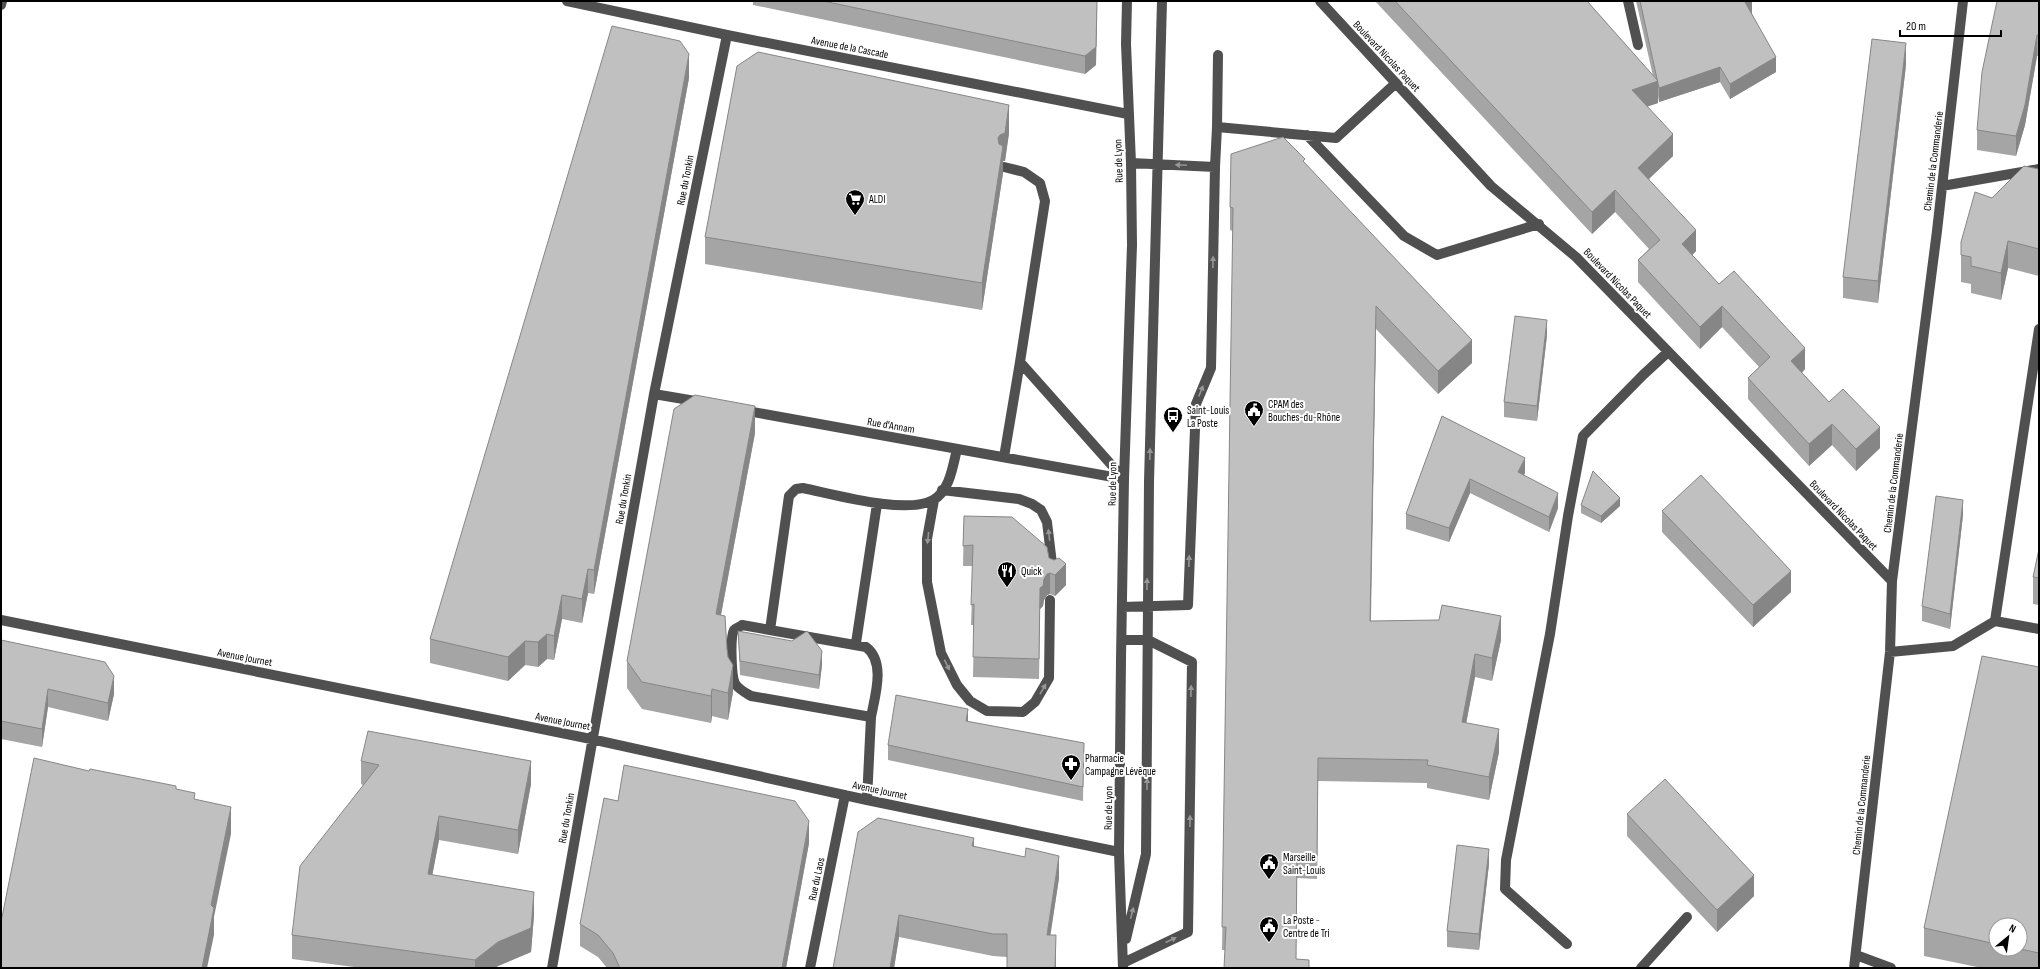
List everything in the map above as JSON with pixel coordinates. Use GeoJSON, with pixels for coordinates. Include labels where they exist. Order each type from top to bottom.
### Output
{"type":"FeatureCollection","features":[{"type":"Feature","properties":{"kind":"street","name":"Avenue de la Cascade"},"geometry":{"type":"LineString","coordinates":[[567,1],[727,35],[1128,114]]}},
{"type":"Feature","properties":{"kind":"street","name":"Rue de Lyon"},"geometry":{"type":"LineString","coordinates":[[1123,965],[1119,852],[1122,607],[1124,479],[1132,245],[1131,163],[1128,114],[1127,1]]}},
{"type":"Feature","properties":{"kind":"street"},"geometry":{"type":"LineString","coordinates":[[1123,950],[1146,854],[1147,606],[1162,1]]}},
{"type":"Feature","properties":{"kind":"street"},"geometry":{"type":"LineString","coordinates":[[1628,1],[1638,45]]}},
{"type":"Feature","properties":{"kind":"street","name":"Chemin de la Commanderie"},"geometry":{"type":"LineString","coordinates":[[1854,968],[1890,652],[1892,581],[1942,186],[1963,1]]}},
{"type":"Feature","properties":{"kind":"street","name":"Boulevard Nicolas Paquet"},"geometry":{"type":"LineString","coordinates":[[1320,2],[1491,186],[1539,224],[1576,257],[1892,581]]}},
{"type":"Feature","properties":{"kind":"street","name":"Rue du Tonkin"},"geometry":{"type":"LineString","coordinates":[[552,968],[654,394],[727,35]]}},
{"type":"Feature","properties":{"kind":"street"},"geometry":{"type":"LineString","coordinates":[[1122,607],[1188,605],[1196,404],[1211,368],[1218,56]]}},
{"type":"Feature","properties":{"kind":"street"},"geometry":{"type":"LineString","coordinates":[[1217,127],[1336,138],[1396,83]]}},
{"type":"Feature","properties":{"kind":"street"},"geometry":{"type":"LineString","coordinates":[[1307,135],[1404,236],[1437,255],[1539,224]]}},
{"type":"Feature","properties":{"kind":"street"},"geometry":{"type":"LineString","coordinates":[[1131,163],[1215,166]]}},
{"type":"Feature","properties":{"kind":"street"},"geometry":{"type":"LineString","coordinates":[[1004,168],[1024,172],[1040,183],[1045,201],[1004,458]]}},
{"type":"Feature","properties":{"kind":"street"},"geometry":{"type":"LineString","coordinates":[[1942,186],[2039,169]]}},
{"type":"Feature","properties":{"kind":"street"},"geometry":{"type":"LineString","coordinates":[[1995,621],[2039,329]]}},
{"type":"Feature","properties":{"kind":"street"},"geometry":{"type":"LineString","coordinates":[[1567,944],[1505,889],[1506,860],[1550,634],[1568,516],[1583,436],[1643,375],[1668,352]]}},
{"type":"Feature","properties":{"kind":"street"},"geometry":{"type":"LineString","coordinates":[[1020,362],[1124,479]]}},
{"type":"Feature","properties":{"kind":"street"},"geometry":{"type":"LineString","coordinates":[[654,394],[709,404]]}},
{"type":"Feature","properties":{"kind":"street","name":"Rue d'Annam"},"geometry":{"type":"LineString","coordinates":[[732,408],[1124,479]]}},
{"type":"Feature","properties":{"kind":"street"},"geometry":{"type":"LineString","coordinates":[[957,449],[947,484],[934,500],[927,539],[927,582],[941,654],[956,685],[970,701],[987,711],[1023,712],[1035,702],[1049,678],[1050,600]]}},
{"type":"Feature","properties":{"kind":"street"},"geometry":{"type":"LineString","coordinates":[[770,630],[789,496],[796,489],[804,488],[877,504],[920,504],[934,500]]}},
{"type":"Feature","properties":{"kind":"street"},"geometry":{"type":"LineString","coordinates":[[942,490],[1019,499],[1032,504],[1041,510],[1047,522],[1054,574]]}},
{"type":"Feature","properties":{"kind":"street"},"geometry":{"type":"LineString","coordinates":[[856,643],[877,504]]}},
{"type":"Feature","properties":{"kind":"street","name":"Avenue Journet"},"geometry":{"type":"LineString","coordinates":[[1,620],[592,739],[866,800],[1119,852]]}},
{"type":"Feature","properties":{"kind":"street"},"geometry":{"type":"LineString","coordinates":[[1890,652],[1953,646],[1995,621],[2039,629]]}},
{"type":"Feature","properties":{"kind":"street"},"geometry":{"type":"LineString","coordinates":[[866,800],[872,717],[878,677],[877,663],[872,651],[856,643],[742,625],[734,630],[732,638],[732,678],[735,685],[751,696],[872,717]]}},
{"type":"Feature","properties":{"kind":"street"},"geometry":{"type":"LineString","coordinates":[[1122,640],[1148,640],[1192,662],[1188,932],[1123,965]]}},
{"type":"Feature","properties":{"kind":"street","name":"Rue du Laos"},"geometry":{"type":"LineString","coordinates":[[810,968],[845,795]]}},
{"type":"Feature","properties":{"kind":"street"},"geometry":{"type":"LineString","coordinates":[[1641,968],[1687,917]]}},
{"type":"Feature","properties":{"kind":"street"},"geometry":{"type":"LineString","coordinates":[[1856,955],[1891,968]]}},
{"type":"Feature","properties":{"kind":"building"},"geometry":{"type":"Polygon","coordinates":[[[823,1],[1097,1],[1096,47],[1085,56],[823,1]]]}},
{"type":"Feature","properties":{"kind":"building"},"geometry":{"type":"Polygon","coordinates":[[[1395,1],[1587,1],[1658,81],[1632,90],[1673,134],[1638,168],[1696,230],[1682,244],[1719,284],[1734,271],[1805,348],[1791,361],[1829,402],[1843,389],[1880,427],[1856,449],[1832,424],[1809,444],[1748,378],[1770,357],[1722,306],[1700,327],[1638,260],[1660,240],[1615,190],[1592,212],[1395,1]]]}},
{"type":"Feature","properties":{"kind":"building"},"geometry":{"type":"Polygon","coordinates":[[[1640,1],[1747,1],[1745,2],[1776,57],[1730,84],[1720,67],[1659,88],[1640,1]]]}},
{"type":"Feature","properties":{"kind":"building"},"geometry":{"type":"Polygon","coordinates":[[[1997,1],[2039,1],[2039,35],[2037,35],[2025,105],[2016,136],[1977,130],[1982,72],[1997,1]]]}},
{"type":"Feature","properties":{"kind":"building"},"geometry":{"type":"Polygon","coordinates":[[[612,26],[680,41],[689,54],[594,570],[588,569],[582,599],[562,595],[554,636],[547,634],[538,642],[525,641],[508,657],[430,639],[612,26]]]}},
{"type":"Feature","properties":{"kind":"building"},"geometry":{"type":"Polygon","coordinates":[[[1872,39],[1906,43],[1878,281],[1843,277],[1872,39]]]}},
{"type":"Feature","properties":{"kind":"building","name":"ALDI"},"geometry":{"type":"Polygon","coordinates":[[[758,52],[1009,105],[1005,133],[1000,135],[998,138],[999,144],[1003,146],[982,283],[705,237],[737,66],[758,52]]]}},
{"type":"Feature","properties":{"kind":"building"},"geometry":{"type":"Polygon","coordinates":[[[1283,137],[1305,159],[1303,161],[1472,340],[1438,371],[1376,306],[1370,621],[1439,620],[1442,605],[1501,616],[1492,658],[1475,654],[1462,722],[1499,729],[1489,777],[1427,765],[1428,760],[1318,758],[1317,856],[1297,855],[1296,959],[1309,960],[1309,968],[1224,968],[1226,927],[1222,927],[1233,208],[1230,207],[1231,154],[1283,137]]]}},
{"type":"Feature","properties":{"kind":"building"},"geometry":{"type":"Polygon","coordinates":[[[2024,166],[2039,169],[2039,249],[2008,241],[2001,273],[1971,266],[1971,257],[1961,255],[1961,242],[1975,192],[1992,198],[2024,166]]]}},
{"type":"Feature","properties":{"kind":"building"},"geometry":{"type":"Polygon","coordinates":[[[1515,316],[1547,320],[1537,406],[1504,402],[1515,316]]]}},
{"type":"Feature","properties":{"kind":"building"},"geometry":{"type":"Polygon","coordinates":[[[695,395],[755,406],[716,614],[725,616],[728,657],[733,665],[728,693],[712,689],[711,696],[642,682],[627,661],[674,409],[695,395]]]}},
{"type":"Feature","properties":{"kind":"building"},"geometry":{"type":"Polygon","coordinates":[[[1442,416],[1525,458],[1518,472],[1558,493],[1549,517],[1470,479],[1449,528],[1406,514],[1442,416]]]}},
{"type":"Feature","properties":{"kind":"building"},"geometry":{"type":"Polygon","coordinates":[[[1593,471],[1620,498],[1601,516],[1581,505],[1593,471]]]}},
{"type":"Feature","properties":{"kind":"building"},"geometry":{"type":"Polygon","coordinates":[[[1701,475],[1791,571],[1753,605],[1662,511],[1701,475]]]}},
{"type":"Feature","properties":{"kind":"building"},"geometry":{"type":"Polygon","coordinates":[[[1936,496],[1963,500],[1950,614],[1922,606],[1936,496]]]}},
{"type":"Feature","properties":{"kind":"building","name":"Quick"},"geometry":{"type":"Polygon","coordinates":[[[964,516],[1012,517],[1047,547],[1049,558],[1054,560],[1059,558],[1066,564],[1055,575],[1050,573],[1047,574],[1044,579],[1043,586],[1040,588],[1039,659],[973,657],[974,604],[971,605],[973,545],[963,546],[964,516]]]}},
{"type":"Feature","properties":{"kind":"building"},"geometry":{"type":"Polygon","coordinates":[[[2039,549],[2039,578],[2033,577],[2039,549]]]}},
{"type":"Feature","properties":{"kind":"building"},"geometry":{"type":"Polygon","coordinates":[[[738,631],[792,641],[807,631],[822,651],[819,675],[740,661],[738,631]]]}},
{"type":"Feature","properties":{"kind":"building"},"geometry":{"type":"Polygon","coordinates":[[[1,640],[105,662],[114,676],[108,703],[48,689],[42,729],[1,721],[1,640]]]}},
{"type":"Feature","properties":{"kind":"building"},"geometry":{"type":"Polygon","coordinates":[[[1982,656],[2039,667],[2039,953],[2028,951],[2028,917],[1988,917],[1988,942],[1924,928],[1982,656]]]}},
{"type":"Feature","properties":{"kind":"building"},"geometry":{"type":"Polygon","coordinates":[[[896,695],[968,709],[966,721],[1084,743],[1083,787],[888,745],[896,695]]]}},
{"type":"Feature","properties":{"kind":"building"},"geometry":{"type":"Polygon","coordinates":[[[368,731],[531,761],[518,830],[439,816],[428,874],[534,892],[531,928],[498,942],[475,960],[292,935],[300,866],[379,765],[361,761],[368,731]]]}},
{"type":"Feature","properties":{"kind":"building"},"geometry":{"type":"Polygon","coordinates":[[[34,758],[89,771],[90,769],[176,786],[176,789],[195,793],[194,799],[231,807],[211,905],[214,908],[202,968],[1,968],[1,922],[34,758]]]}},
{"type":"Feature","properties":{"kind":"building"},"geometry":{"type":"Polygon","coordinates":[[[624,765],[795,801],[809,821],[782,968],[620,968],[613,953],[598,935],[580,924],[604,798],[618,801],[624,765]]]}},
{"type":"Feature","properties":{"kind":"building"},"geometry":{"type":"Polygon","coordinates":[[[1665,779],[1754,875],[1717,910],[1627,814],[1665,779]]]}},
{"type":"Feature","properties":{"kind":"building"},"geometry":{"type":"Polygon","coordinates":[[[878,818],[974,838],[972,846],[1025,857],[1026,848],[1059,856],[1047,935],[1056,935],[1055,968],[1007,968],[1007,934],[993,934],[899,915],[890,968],[833,968],[858,832],[878,818]]]}},
{"type":"Feature","properties":{"kind":"building"},"geometry":{"type":"Polygon","coordinates":[[[1457,845],[1489,849],[1479,934],[1447,931],[1457,845]]]}},
{"type":"Feature","properties":{"kind":"place","name":"ALDI"},"geometry":{"type":"Point","coordinates":[855,216]}},
{"type":"Feature","properties":{"kind":"place","name":"CPAM des Bouches-du-Rhône"},"geometry":{"type":"Point","coordinates":[1254,427]}},
{"type":"Feature","properties":{"kind":"place","name":"Saint-Louis La Poste"},"geometry":{"type":"Point","coordinates":[1173,433]}},
{"type":"Feature","properties":{"kind":"place","name":"Quick"},"geometry":{"type":"Point","coordinates":[1007,588]}},
{"type":"Feature","properties":{"kind":"place","name":"Pharmacie Campagne Lévêque"},"geometry":{"type":"Point","coordinates":[1071,781]}},
{"type":"Feature","properties":{"kind":"place","name":"Marseille Saint-Louis"},"geometry":{"type":"Point","coordinates":[1269,880]}},
{"type":"Feature","properties":{"kind":"place","name":"La Poste - Centre de Tri"},"geometry":{"type":"Point","coordinates":[1269,943]}}]}
